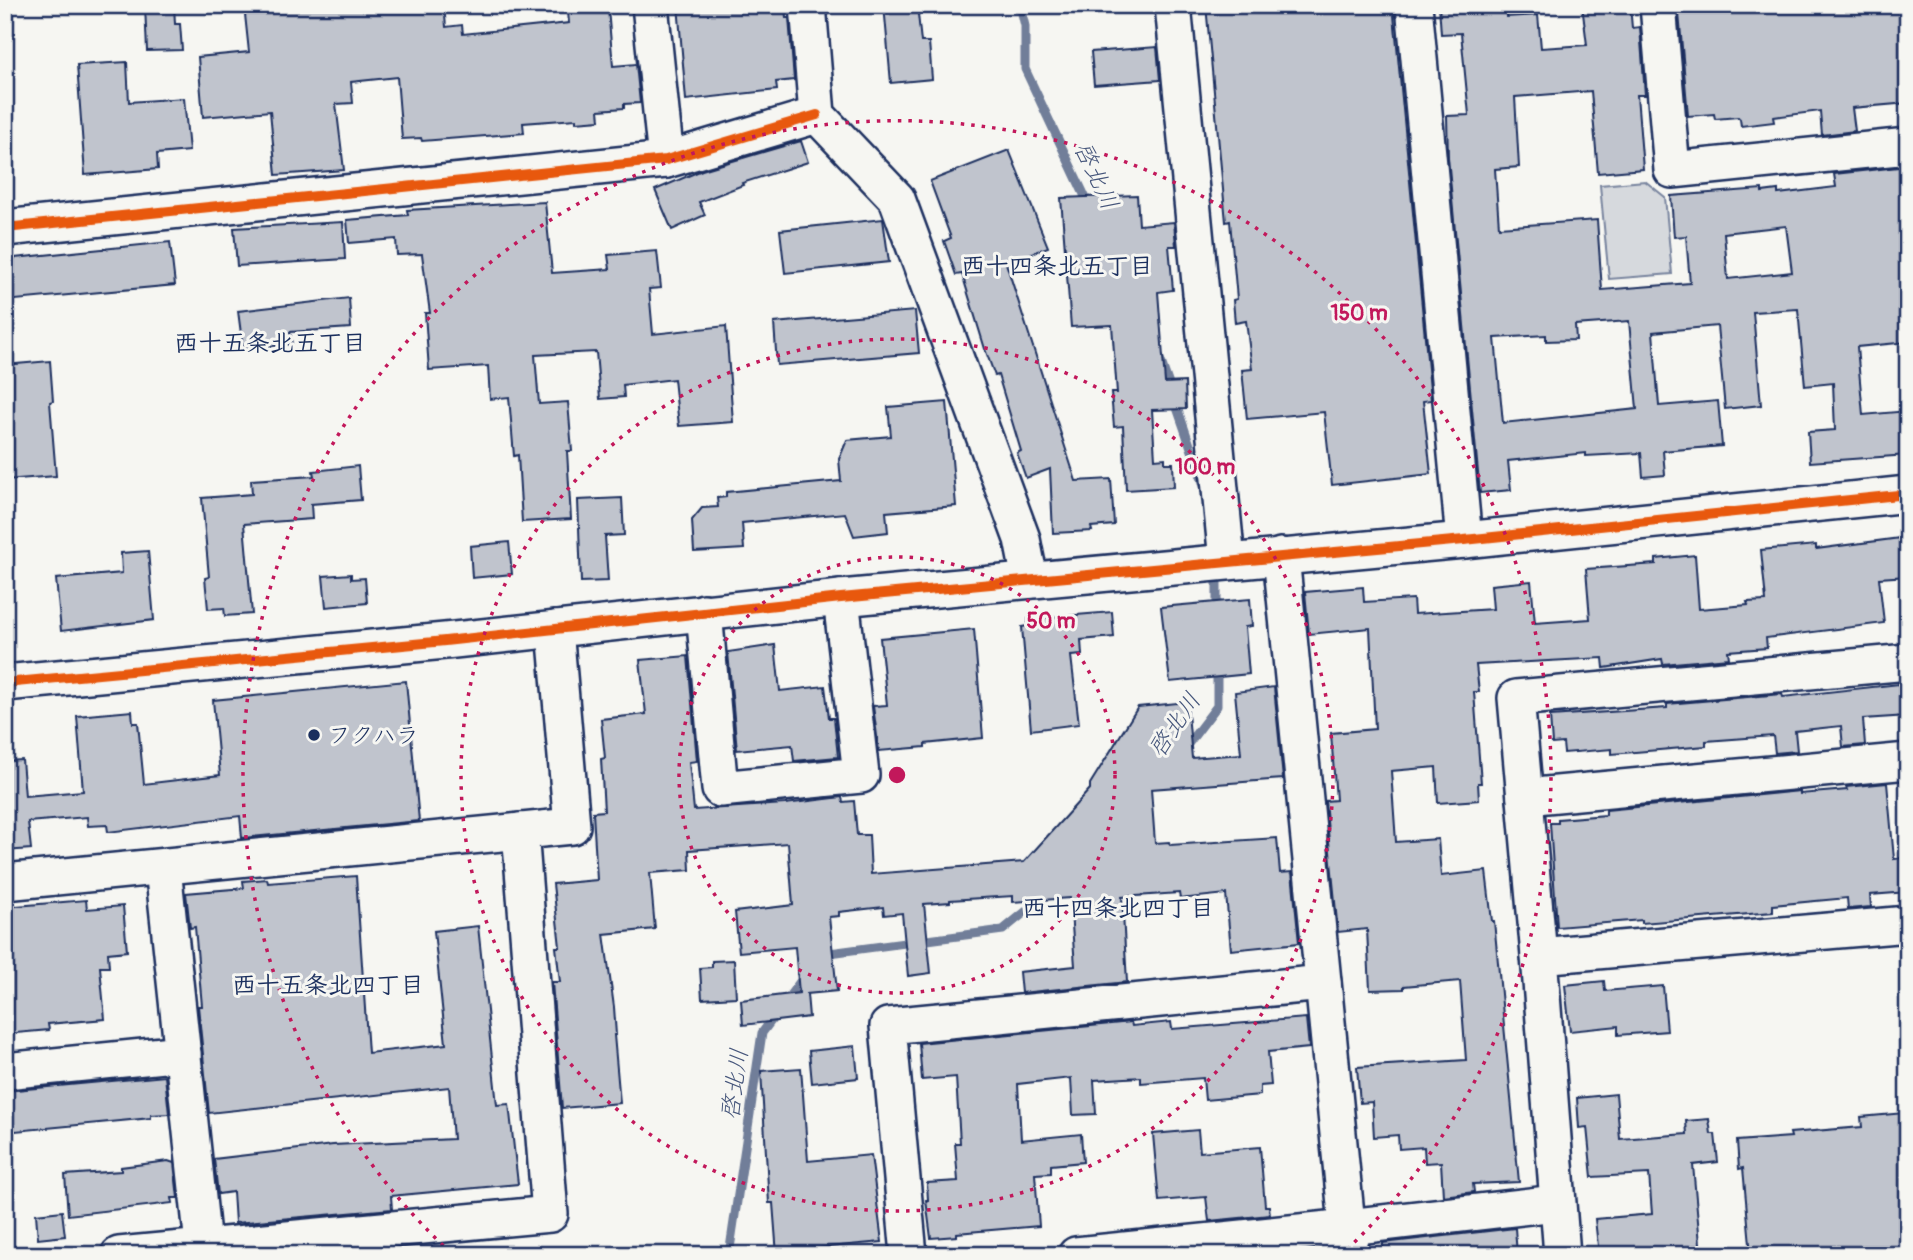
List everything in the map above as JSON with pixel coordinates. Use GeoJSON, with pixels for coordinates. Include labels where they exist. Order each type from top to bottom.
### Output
{"type":"FeatureCollection","features":[{"type":"Feature","properties":{"kind":"street"},"geometry":{"type":"LineString","coordinates":[[650,5],[666,160]]}},
{"type":"Feature","properties":{"kind":"street"},"geometry":{"type":"LineString","coordinates":[[808,5],[817,115],[897,199],[1022,539],[1030,580]]}},
{"type":"Feature","properties":{"kind":"street"},"geometry":{"type":"LineString","coordinates":[[1173,5],[1227,561]]}},
{"type":"Feature","properties":{"kind":"street"},"geometry":{"type":"LineString","coordinates":[[1414,5],[1464,540]]}},
{"type":"Feature","properties":{"kind":"street"},"geometry":{"type":"LineString","coordinates":[[1658,5],[1672,170],[1908,146]]}},
{"type":"Feature","properties":{"kind":"street"},"geometry":{"type":"LineString","coordinates":[[5,228],[666,160],[817,115]]}},
{"type":"Feature","properties":{"kind":"street"},"geometry":{"type":"LineString","coordinates":[[5,683],[431,643],[841,598],[1464,540],[1908,494]]}},
{"type":"Feature","properties":{"kind":"street"},"geometry":{"type":"LineString","coordinates":[[1281,556],[1349,1241]]}},
{"type":"Feature","properties":{"kind":"street"},"geometry":{"type":"LineString","coordinates":[[704,612],[720,789],[861,775],[841,598]]}},
{"type":"Feature","properties":{"kind":"street"},"geometry":{"type":"LineString","coordinates":[[5,882],[572,826],[555,629]]}},
{"type":"Feature","properties":{"kind":"street"},"geometry":{"type":"LineString","coordinates":[[1562,1255],[1516,698],[1908,662]]}},
{"type":"Feature","properties":{"kind":"street"},"geometry":{"type":"LineString","coordinates":[[1525,797],[1908,761]]}},
{"type":"Feature","properties":{"kind":"street"},"geometry":{"type":"LineString","coordinates":[[119,1255],[550,1214],[520,831]]}},
{"type":"Feature","properties":{"kind":"street"},"geometry":{"type":"LineString","coordinates":[[163,867],[204,1245]]}},
{"type":"Feature","properties":{"kind":"street"},"geometry":{"type":"LineString","coordinates":[[1539,956],[1908,924]]}},
{"type":"Feature","properties":{"kind":"street"},"geometry":{"type":"LineString","coordinates":[[909,1255],[888,1026],[1323,983]]}},
{"type":"Feature","properties":{"kind":"street"},"geometry":{"type":"LineString","coordinates":[[5,1071],[183,1054]]}},
{"type":"Feature","properties":{"kind":"street"},"geometry":{"type":"LineString","coordinates":[[1076,1255],[1349,1241],[1556,1203]]}},
{"type":"Feature","properties":{"kind":"shaded area"},"geometry":{"type":"Polygon","coordinates":[[[1645,181],[1665,197],[1672,274],[1609,279],[1600,185],[1645,181]]]}},
{"type":"Feature","properties":{"kind":"building"},"geometry":{"type":"Polygon","coordinates":[[[145,5],[174,5],[175,24],[180,24],[182,50],[147,51],[145,5]]]}},
{"type":"Feature","properties":{"kind":"building"},"geometry":{"type":"Polygon","coordinates":[[[244,5],[444,5],[446,27],[462,25],[463,34],[569,23],[568,12],[608,9],[613,66],[636,64],[640,103],[624,104],[624,108],[599,110],[600,120],[523,123],[524,133],[422,141],[421,138],[402,139],[397,77],[351,82],[353,103],[336,104],[344,170],[276,175],[270,111],[203,117],[198,57],[249,52],[244,5]]]}},
{"type":"Feature","properties":{"kind":"building"},"geometry":{"type":"Polygon","coordinates":[[[678,5],[785,5],[786,18],[789,18],[794,80],[776,82],[777,90],[686,100],[678,5]]]}},
{"type":"Feature","properties":{"kind":"building"},"geometry":{"type":"Polygon","coordinates":[[[884,5],[917,5],[921,42],[929,42],[932,79],[891,83],[884,5]]]}},
{"type":"Feature","properties":{"kind":"building"},"geometry":{"type":"Polygon","coordinates":[[[1206,5],[1393,5],[1431,400],[1423,401],[1431,474],[1332,485],[1324,412],[1247,419],[1242,370],[1252,369],[1246,321],[1235,323],[1233,300],[1237,299],[1230,221],[1226,222],[1206,5]]]}},
{"type":"Feature","properties":{"kind":"building"},"geometry":{"type":"Polygon","coordinates":[[[1439,5],[1506,5],[1507,17],[1538,15],[1541,48],[1587,45],[1582,5],[1630,5],[1632,28],[1640,27],[1645,95],[1637,95],[1643,169],[1598,173],[1591,91],[1515,97],[1519,167],[1495,169],[1499,227],[1597,220],[1602,290],[1690,283],[1686,236],[1674,237],[1671,196],[1762,189],[1762,192],[1778,190],[1778,194],[1836,187],[1834,174],[1908,166],[1908,342],[1857,347],[1863,415],[1908,411],[1908,455],[1810,462],[1808,432],[1835,430],[1833,383],[1805,386],[1798,309],[1753,312],[1761,405],[1725,409],[1717,326],[1653,332],[1659,406],[1718,401],[1722,446],[1663,451],[1665,475],[1643,477],[1641,453],[1586,456],[1586,453],[1508,461],[1511,490],[1480,493],[1448,157],[1447,116],[1469,115],[1461,33],[1441,34],[1439,5]],[[1786,226],[1724,233],[1728,279],[1792,272],[1786,226]],[[1629,321],[1575,325],[1576,340],[1546,341],[1546,335],[1495,338],[1503,423],[1637,409],[1629,321]]]}},
{"type":"Feature","properties":{"kind":"building"},"geometry":{"type":"Polygon","coordinates":[[[1722,5],[1908,5],[1908,103],[1852,108],[1855,131],[1822,135],[1820,111],[1773,117],[1774,122],[1741,126],[1738,117],[1715,119],[1714,114],[1688,116],[1679,13],[1723,10],[1722,5]]]}},
{"type":"Feature","properties":{"kind":"building"},"geometry":{"type":"Polygon","coordinates":[[[1157,47],[1160,80],[1094,85],[1091,52],[1157,47]]]}},
{"type":"Feature","properties":{"kind":"building"},"geometry":{"type":"Polygon","coordinates":[[[127,62],[129,102],[184,98],[189,151],[157,154],[158,169],[85,175],[77,65],[127,62]]]}},
{"type":"Feature","properties":{"kind":"building"},"geometry":{"type":"Polygon","coordinates":[[[801,141],[808,162],[742,183],[743,185],[699,202],[705,215],[672,230],[655,190],[702,170],[801,141]]]}},
{"type":"Feature","properties":{"kind":"building"},"geometry":{"type":"Polygon","coordinates":[[[1009,150],[1048,247],[1006,263],[1076,481],[1111,479],[1114,525],[1091,527],[1092,531],[1053,533],[1050,469],[1026,478],[1017,453],[1021,451],[998,375],[995,376],[985,349],[962,274],[956,275],[944,241],[951,238],[930,181],[1009,150]]]}},
{"type":"Feature","properties":{"kind":"building"},"geometry":{"type":"Polygon","coordinates":[[[1137,195],[1139,225],[1174,222],[1176,246],[1169,246],[1173,290],[1158,292],[1165,383],[1185,382],[1186,409],[1152,410],[1155,459],[1165,458],[1165,463],[1173,463],[1174,487],[1126,490],[1123,426],[1114,427],[1111,393],[1117,393],[1112,325],[1071,327],[1061,198],[1137,195]]]}},
{"type":"Feature","properties":{"kind":"building"},"geometry":{"type":"Polygon","coordinates":[[[545,202],[552,273],[610,269],[608,255],[657,251],[661,288],[649,289],[653,334],[726,326],[733,422],[679,426],[674,379],[623,385],[624,397],[600,399],[596,352],[535,355],[539,404],[568,402],[572,451],[567,451],[571,519],[522,522],[518,455],[514,456],[509,397],[490,399],[488,366],[429,370],[425,313],[430,313],[422,254],[397,255],[396,239],[349,243],[347,220],[408,215],[407,210],[545,202]]]}},
{"type":"Feature","properties":{"kind":"building"},"geometry":{"type":"Polygon","coordinates":[[[883,219],[889,262],[785,273],[780,230],[883,219]]]}},
{"type":"Feature","properties":{"kind":"building"},"geometry":{"type":"Polygon","coordinates":[[[343,222],[345,259],[237,266],[234,228],[343,222]]]}},
{"type":"Feature","properties":{"kind":"building"},"geometry":{"type":"Polygon","coordinates":[[[170,242],[175,285],[5,301],[5,259],[170,242]]]}},
{"type":"Feature","properties":{"kind":"building"},"geometry":{"type":"Polygon","coordinates":[[[349,298],[351,328],[290,332],[292,344],[243,349],[238,311],[349,298]]]}},
{"type":"Feature","properties":{"kind":"building"},"geometry":{"type":"Polygon","coordinates":[[[915,311],[919,353],[777,365],[774,323],[915,311]]]}},
{"type":"Feature","properties":{"kind":"building"},"geometry":{"type":"Polygon","coordinates":[[[50,361],[53,401],[50,402],[56,476],[5,480],[5,365],[50,361]]]}},
{"type":"Feature","properties":{"kind":"building"},"geometry":{"type":"Polygon","coordinates":[[[947,402],[956,506],[886,512],[888,532],[854,536],[845,513],[742,523],[744,549],[694,552],[692,520],[702,508],[718,507],[717,498],[726,497],[726,492],[841,481],[839,459],[847,440],[891,436],[888,407],[947,402]]]}},
{"type":"Feature","properties":{"kind":"building"},"geometry":{"type":"Polygon","coordinates":[[[358,466],[361,500],[311,504],[312,519],[244,524],[252,614],[225,616],[224,608],[208,609],[205,578],[209,577],[202,498],[252,494],[251,480],[314,476],[313,471],[358,466]]]}},
{"type":"Feature","properties":{"kind":"building"},"geometry":{"type":"Polygon","coordinates":[[[622,498],[624,535],[605,536],[608,581],[581,582],[578,500],[622,498]]]}},
{"type":"Feature","properties":{"kind":"building"},"geometry":{"type":"Polygon","coordinates":[[[1908,537],[1908,576],[1879,578],[1884,623],[1766,638],[1767,648],[1728,651],[1729,658],[1663,664],[1662,659],[1604,668],[1603,658],[1476,665],[1479,692],[1474,692],[1481,783],[1478,783],[1479,800],[1438,803],[1436,767],[1391,771],[1396,842],[1438,839],[1441,876],[1486,871],[1494,921],[1519,1182],[1473,1184],[1474,1192],[1443,1196],[1441,1162],[1425,1163],[1424,1147],[1399,1149],[1398,1135],[1374,1137],[1372,1102],[1360,1103],[1357,1067],[1466,1060],[1460,981],[1404,986],[1404,989],[1370,990],[1367,929],[1338,932],[1325,801],[1336,800],[1331,733],[1375,729],[1370,628],[1309,634],[1305,592],[1363,587],[1364,602],[1413,599],[1414,614],[1493,609],[1491,585],[1531,581],[1535,623],[1590,619],[1586,569],[1656,564],[1656,559],[1695,555],[1699,609],[1748,605],[1747,602],[1766,601],[1761,550],[1816,545],[1816,549],[1908,537]]]}},
{"type":"Feature","properties":{"kind":"building"},"geometry":{"type":"Polygon","coordinates":[[[509,542],[512,574],[472,578],[470,546],[509,542]]]}},
{"type":"Feature","properties":{"kind":"building"},"geometry":{"type":"Polygon","coordinates":[[[148,551],[154,620],[61,631],[56,579],[122,573],[121,553],[148,551]]]}},
{"type":"Feature","properties":{"kind":"building"},"geometry":{"type":"Polygon","coordinates":[[[351,574],[351,579],[365,578],[367,603],[326,607],[323,576],[351,574]]]}},
{"type":"Feature","properties":{"kind":"building"},"geometry":{"type":"Polygon","coordinates":[[[1250,599],[1252,626],[1245,627],[1249,674],[1170,682],[1161,607],[1250,599]]]}},
{"type":"Feature","properties":{"kind":"building"},"geometry":{"type":"Polygon","coordinates":[[[1112,612],[1114,637],[1081,640],[1082,655],[1071,656],[1079,724],[1031,730],[1022,627],[1028,626],[1028,619],[1112,612]]]}},
{"type":"Feature","properties":{"kind":"building"},"geometry":{"type":"Polygon","coordinates":[[[974,629],[983,738],[879,751],[873,706],[887,705],[880,638],[974,629]]]}},
{"type":"Feature","properties":{"kind":"building"},"geometry":{"type":"Polygon","coordinates":[[[775,645],[780,691],[825,686],[829,718],[834,718],[838,757],[794,761],[792,745],[737,750],[728,652],[775,645]]]}},
{"type":"Feature","properties":{"kind":"building"},"geometry":{"type":"Polygon","coordinates":[[[688,656],[697,761],[689,762],[694,810],[842,797],[843,802],[854,801],[857,835],[869,835],[871,874],[1024,862],[1090,789],[1090,784],[1138,707],[1187,702],[1192,758],[1241,754],[1235,692],[1274,687],[1283,779],[1151,789],[1155,843],[1169,842],[1170,845],[1277,838],[1280,873],[1292,872],[1299,943],[1231,950],[1226,894],[1180,899],[1179,893],[1122,897],[1127,982],[1021,993],[1019,972],[1075,966],[1070,898],[1013,902],[1013,896],[924,904],[931,973],[908,976],[902,913],[884,915],[883,907],[839,912],[839,916],[829,917],[837,991],[807,994],[809,1017],[743,1025],[741,1000],[799,993],[795,947],[739,952],[735,912],[793,905],[788,843],[689,850],[690,870],[650,873],[655,929],[604,934],[614,1007],[620,1103],[562,1108],[552,982],[560,982],[556,947],[560,947],[553,884],[597,880],[593,812],[604,811],[601,759],[605,758],[601,719],[646,714],[640,660],[688,656]]]}},
{"type":"Feature","properties":{"kind":"building","name":"フクハラ"},"geometry":{"type":"Polygon","coordinates":[[[406,681],[419,821],[242,838],[240,816],[108,832],[107,825],[88,826],[87,817],[28,822],[31,849],[5,851],[5,761],[22,760],[25,796],[83,791],[77,716],[132,711],[133,723],[138,723],[144,784],[220,775],[213,700],[406,681]]]}},
{"type":"Feature","properties":{"kind":"building"},"geometry":{"type":"Polygon","coordinates":[[[1908,683],[1908,716],[1863,719],[1865,745],[1843,747],[1841,726],[1795,731],[1797,751],[1775,753],[1773,736],[1706,741],[1706,746],[1612,754],[1612,749],[1564,753],[1563,743],[1552,744],[1550,716],[1667,708],[1667,704],[1782,694],[1783,697],[1908,683]]]}},
{"type":"Feature","properties":{"kind":"building"},"geometry":{"type":"Polygon","coordinates":[[[1887,783],[1894,859],[1908,857],[1908,892],[1870,895],[1871,907],[1848,909],[1847,898],[1773,905],[1773,912],[1557,927],[1550,823],[1558,823],[1558,819],[1606,815],[1606,810],[1800,791],[1800,794],[1847,790],[1846,787],[1887,783]]]}},
{"type":"Feature","properties":{"kind":"building"},"geometry":{"type":"Polygon","coordinates":[[[356,876],[368,1053],[446,1044],[434,931],[478,926],[497,1105],[509,1104],[518,1184],[391,1196],[392,1209],[235,1223],[233,1192],[218,1194],[214,1159],[333,1145],[453,1139],[449,1087],[209,1113],[198,1006],[202,1006],[195,927],[190,928],[186,893],[244,888],[243,881],[267,879],[268,883],[356,876]]]}},
{"type":"Feature","properties":{"kind":"building"},"geometry":{"type":"Polygon","coordinates":[[[86,900],[87,909],[123,906],[127,951],[108,953],[109,967],[100,967],[105,1019],[48,1024],[49,1030],[5,1034],[5,907],[86,900]]]}},
{"type":"Feature","properties":{"kind":"building"},"geometry":{"type":"Polygon","coordinates":[[[734,960],[736,997],[702,999],[700,968],[712,967],[712,961],[734,960]]]}},
{"type":"Feature","properties":{"kind":"building"},"geometry":{"type":"Polygon","coordinates":[[[1604,981],[1605,991],[1663,986],[1667,1031],[1618,1035],[1618,1026],[1570,1031],[1565,985],[1604,981]]]}},
{"type":"Feature","properties":{"kind":"building"},"geometry":{"type":"Polygon","coordinates":[[[1306,1018],[1309,1048],[1268,1052],[1271,1085],[1260,1086],[1260,1095],[1205,1100],[1203,1078],[1141,1083],[1141,1077],[1094,1080],[1096,1114],[1073,1115],[1071,1078],[1018,1084],[1021,1140],[1081,1134],[1083,1162],[1051,1165],[1051,1173],[1035,1174],[1039,1226],[931,1238],[926,1200],[927,1183],[958,1181],[955,1143],[960,1143],[956,1077],[922,1080],[919,1043],[1131,1022],[1132,1026],[1171,1022],[1172,1029],[1306,1018]]]}},
{"type":"Feature","properties":{"kind":"building"},"geometry":{"type":"Polygon","coordinates":[[[855,1046],[858,1078],[812,1083],[809,1051],[855,1046]]]}},
{"type":"Feature","properties":{"kind":"building"},"geometry":{"type":"Polygon","coordinates":[[[801,1068],[808,1161],[871,1155],[882,1242],[807,1249],[808,1255],[777,1255],[773,1203],[769,1203],[761,1071],[801,1068]]]}},
{"type":"Feature","properties":{"kind":"building"},"geometry":{"type":"Polygon","coordinates":[[[165,1076],[169,1114],[5,1132],[5,1091],[165,1076]]]}},
{"type":"Feature","properties":{"kind":"building"},"geometry":{"type":"Polygon","coordinates":[[[1616,1094],[1620,1139],[1687,1134],[1686,1121],[1709,1119],[1711,1134],[1715,1134],[1718,1162],[1693,1165],[1701,1255],[1599,1255],[1595,1219],[1652,1214],[1649,1174],[1592,1177],[1587,1127],[1579,1128],[1577,1098],[1616,1094]]]}},
{"type":"Feature","properties":{"kind":"building"},"geometry":{"type":"Polygon","coordinates":[[[1904,1113],[1908,1156],[1908,1255],[1751,1255],[1743,1168],[1739,1169],[1737,1141],[1862,1127],[1861,1117],[1904,1113]]]}},
{"type":"Feature","properties":{"kind":"building"},"geometry":{"type":"Polygon","coordinates":[[[1198,1130],[1200,1152],[1260,1147],[1265,1206],[1269,1206],[1270,1215],[1209,1221],[1206,1197],[1159,1201],[1153,1134],[1198,1130]]]}},
{"type":"Feature","properties":{"kind":"building"},"geometry":{"type":"Polygon","coordinates":[[[168,1161],[174,1163],[178,1198],[172,1198],[173,1203],[68,1215],[65,1175],[121,1171],[121,1167],[168,1161]]]}},
{"type":"Feature","properties":{"kind":"building"},"geometry":{"type":"Polygon","coordinates":[[[62,1211],[65,1236],[38,1239],[36,1214],[62,1211]]]}},
{"type":"Feature","properties":{"kind":"building"},"geometry":{"type":"Polygon","coordinates":[[[1515,1228],[1517,1255],[1383,1255],[1383,1243],[1515,1228]]]}},
{"type":"Feature","properties":{"kind":"building"},"geometry":{"type":"Polygon","coordinates":[[[396,1249],[397,1255],[349,1255],[349,1253],[396,1249]]]}},
{"type":"Feature","properties":{"kind":"waterway","name":"啓北川"},"geometry":{"type":"LineString","coordinates":[[1020,5],[1025,26],[1025,69],[1090,207]]}},
{"type":"Feature","properties":{"kind":"waterway","name":"啓北川"},"geometry":{"type":"LineString","coordinates":[[1159,356],[1205,488]]}},
{"type":"Feature","properties":{"kind":"waterway","name":"啓北川"},"geometry":{"type":"LineString","coordinates":[[1217,570],[1217,612]]}},
{"type":"Feature","properties":{"kind":"waterway","name":"啓北川"},"geometry":{"type":"LineString","coordinates":[[1185,748],[1217,706],[1217,668]]}},
{"type":"Feature","properties":{"kind":"waterway","name":"啓北川"},"geometry":{"type":"LineString","coordinates":[[822,954],[1003,930],[1046,895]]}},
{"type":"Feature","properties":{"kind":"waterway","name":"啓北川"},"geometry":{"type":"LineString","coordinates":[[729,1255],[762,1033],[805,975]]}},
{"type":"Feature","properties":{"kind":"cycle path"},"geometry":{"type":"LineString","coordinates":[[5,228],[666,160],[817,115]]}},
{"type":"Feature","properties":{"kind":"cycle path"},"geometry":{"type":"LineString","coordinates":[[5,683],[1908,494]]}},
{"type":"Feature","properties":{"kind":"place","name":"フクハラ"},"geometry":{"type":"Point","coordinates":[314,735]}},
{"type":"Feature","properties":{"kind":"district","name":"西十四条北五丁目"},"geometry":{"type":"Point","coordinates":[1057,266]}},
{"type":"Feature","properties":{"kind":"district","name":"西十五条北五丁目"},"geometry":{"type":"Point","coordinates":[270,343]}},
{"type":"Feature","properties":{"kind":"district","name":"西十四条北四丁目"},"geometry":{"type":"Point","coordinates":[1118,908]}},
{"type":"Feature","properties":{"kind":"district","name":"西十五条北四丁目"},"geometry":{"type":"Point","coordinates":[328,985]}}]}
